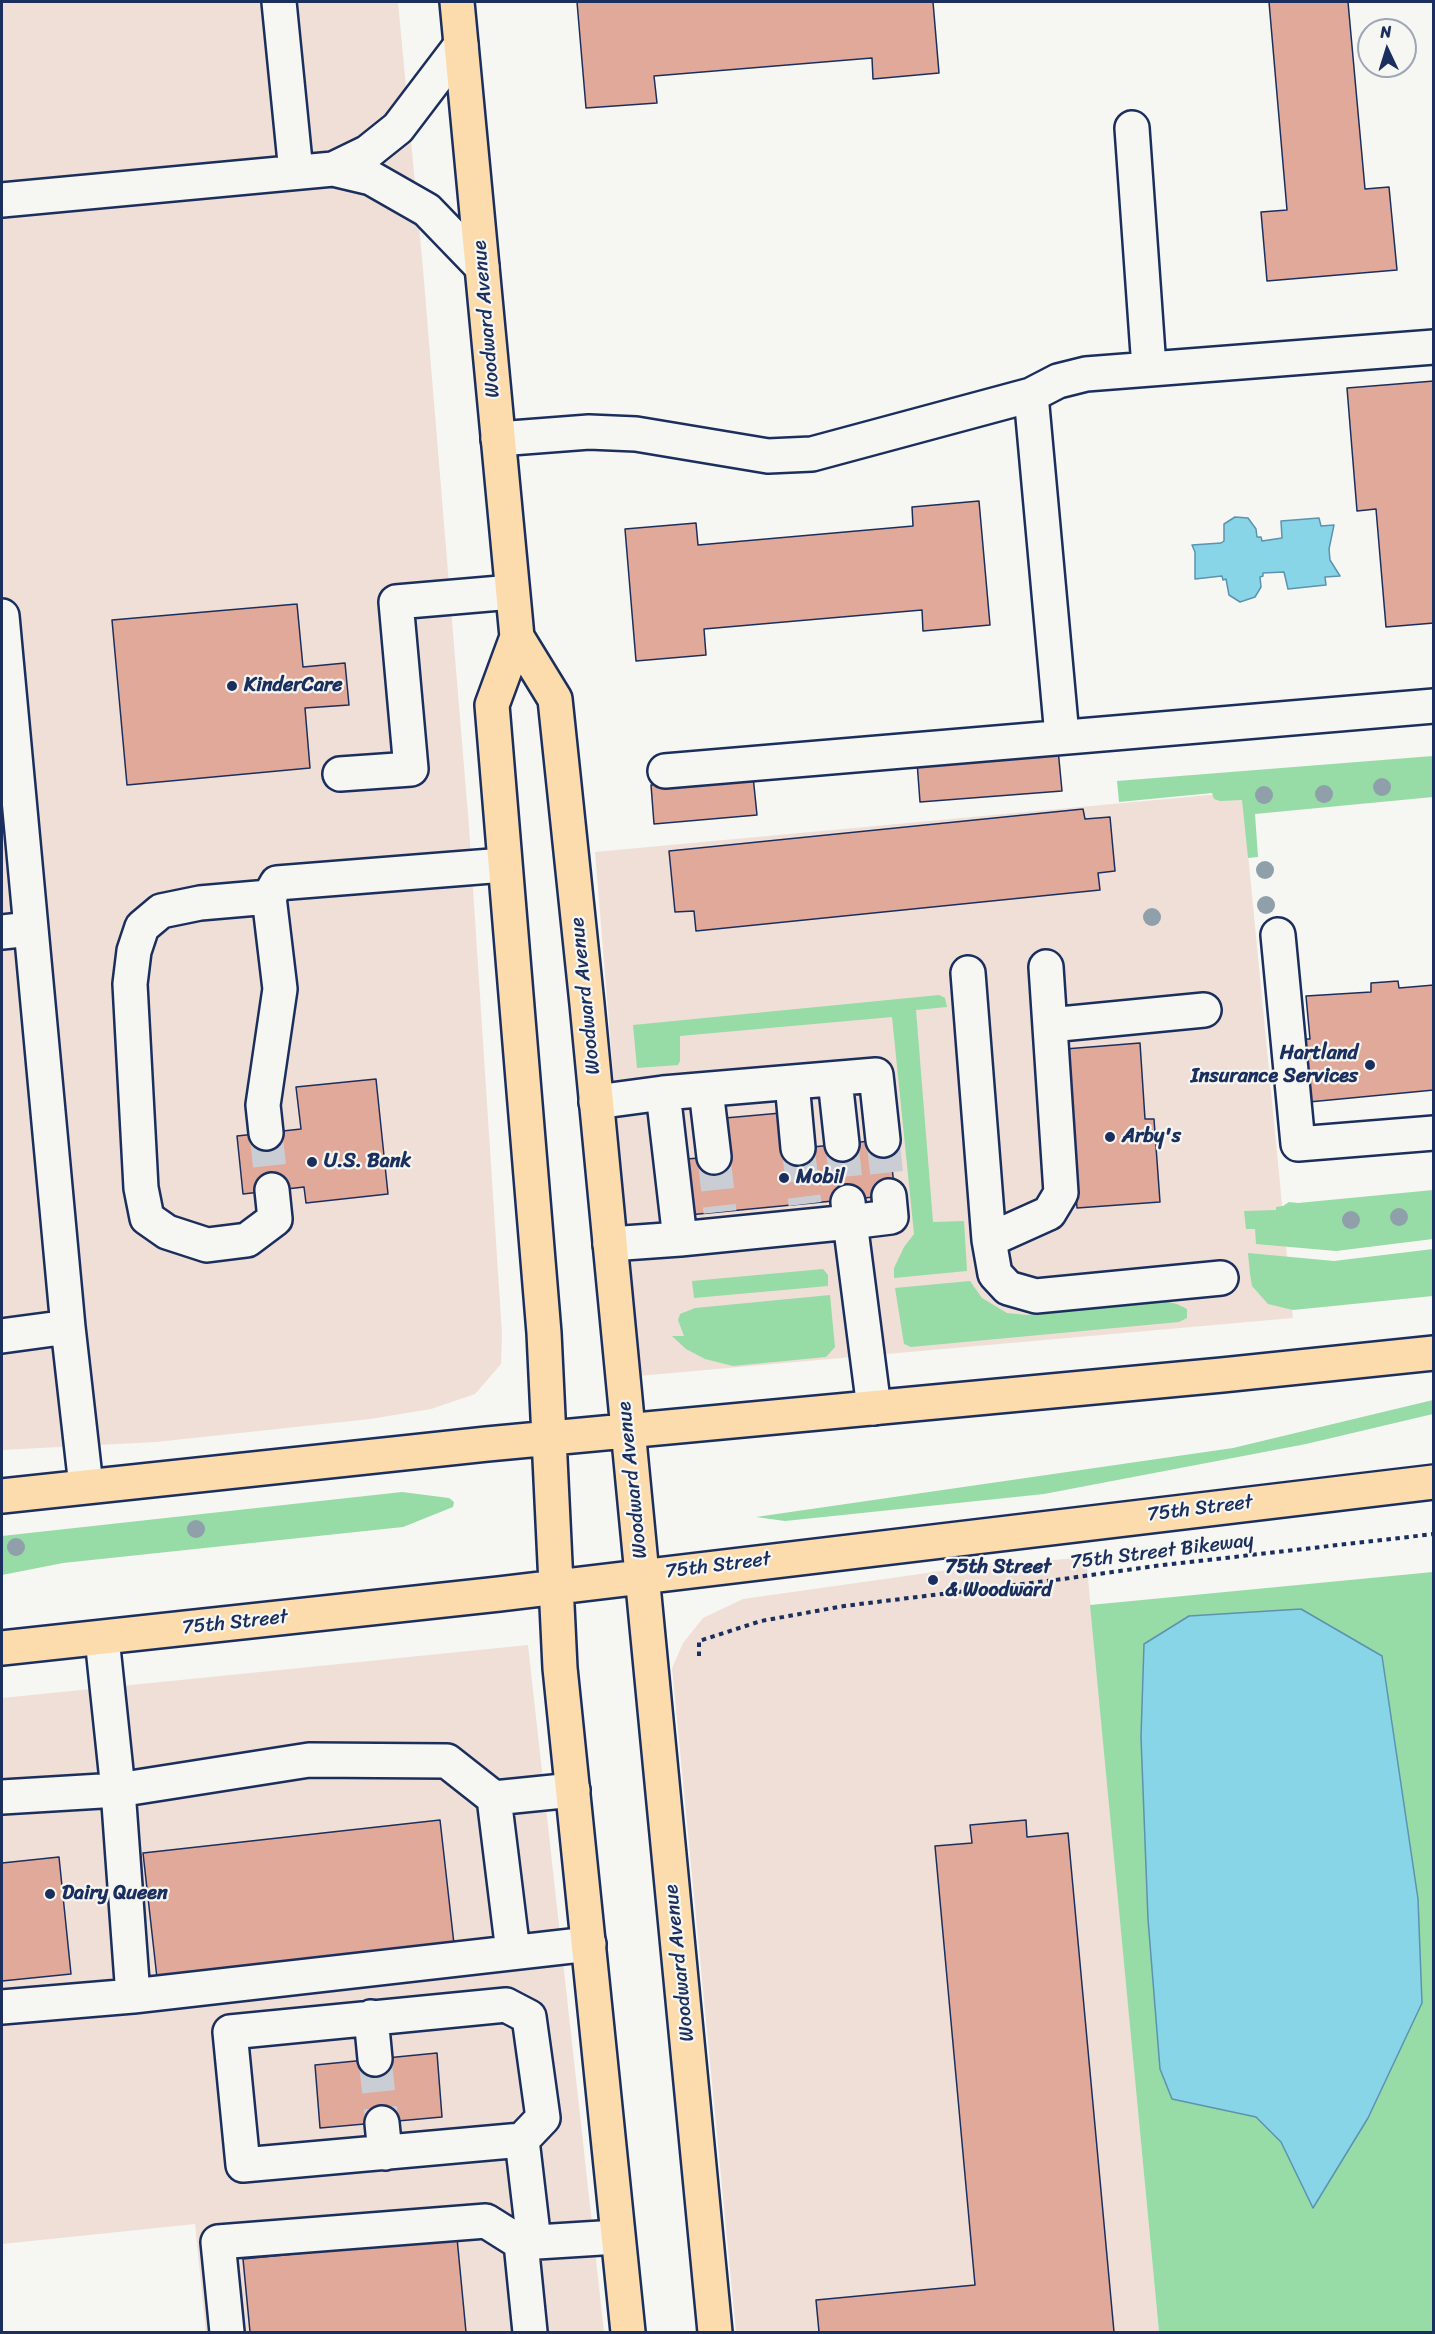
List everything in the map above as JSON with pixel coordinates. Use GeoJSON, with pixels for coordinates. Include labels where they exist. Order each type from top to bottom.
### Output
{"type":"FeatureCollection","features":[{"type":"Feature","properties":{"kind":"main road","name":"Woodward Avenue"},"geometry":{"type":"LineString","coordinates":[[457,2],[517,637],[555,699],[716,2332]]}},
{"type":"Feature","properties":{"kind":"main road","name":"Woodward Avenue"},"geometry":{"type":"LineString","coordinates":[[517,637],[492,705],[543,1322],[560,1668],[628,2332]]}},
{"type":"Feature","properties":{"kind":"main road"},"geometry":{"type":"LineString","coordinates":[[2,1496],[548,1439],[1434,1353]]}},
{"type":"Feature","properties":{"kind":"main road","name":"75th Street"},"geometry":{"type":"LineString","coordinates":[[2,1648],[556,1586],[1434,1482]]}},
{"type":"Feature","properties":{"kind":"street"},"geometry":{"type":"LineString","coordinates":[[279,2],[296,172]]}},
{"type":"Feature","properties":{"kind":"street"},"geometry":{"type":"LineString","coordinates":[[333,169],[368,152],[398,128],[461,45]]}},
{"type":"Feature","properties":{"kind":"street"},"geometry":{"type":"LineString","coordinates":[[1132,128],[1149,368]]}},
{"type":"Feature","properties":{"kind":"street"},"geometry":{"type":"LineString","coordinates":[[2,200],[333,169],[371,178],[427,210],[482,267]]}},
{"type":"Feature","properties":{"kind":"street"},"geometry":{"type":"LineString","coordinates":[[498,439],[588,432],[636,434],[768,456],[812,454],[1031,395],[1058,381],[1086,374],[1434,347]]}},
{"type":"Feature","properties":{"kind":"street"},"geometry":{"type":"LineString","coordinates":[[1031,395],[1062,736]]}},
{"type":"Feature","properties":{"kind":"street"},"geometry":{"type":"LineString","coordinates":[[340,774],[411,769],[396,602],[512,592]]}},
{"type":"Feature","properties":{"kind":"street"},"geometry":{"type":"LineString","coordinates":[[2,616],[16,930],[68,1327],[86,1486]]}},
{"type":"Feature","properties":{"kind":"street"},"geometry":{"type":"LineString","coordinates":[[664,771],[1434,705]]}},
{"type":"Feature","properties":{"kind":"street"},"geometry":{"type":"LineString","coordinates":[[266,1133],[263,1105],[280,989],[269,897],[277,883],[504,865]]}},
{"type":"Feature","properties":{"kind":"street"},"geometry":{"type":"LineString","coordinates":[[269,897],[200,903],[161,911],[142,927],[134,951],[130,984],[141,1188],[147,1218],[167,1232],[207,1245],[247,1240],[275,1219],[272,1190]]}},
{"type":"Feature","properties":{"kind":"street"},"geometry":{"type":"LineString","coordinates":[[1278,935],[1298,1144],[1434,1133]]}},
{"type":"Feature","properties":{"kind":"street"},"geometry":{"type":"LineString","coordinates":[[988,1240],[1049,1213],[1061,1193],[1046,967]]}},
{"type":"Feature","properties":{"kind":"street"},"geometry":{"type":"LineString","coordinates":[[968,973],[988,1240],[995,1274],[1008,1288],[1036,1296],[1221,1278]]}},
{"type":"Feature","properties":{"kind":"street"},"geometry":{"type":"LineString","coordinates":[[1050,1024],[1204,1010]]}},
{"type":"Feature","properties":{"kind":"street"},"geometry":{"type":"LineString","coordinates":[[596,1102],[663,1093],[876,1075],[883,1140]]}},
{"type":"Feature","properties":{"kind":"street"},"geometry":{"type":"LineString","coordinates":[[835,1080],[842,1144]]}},
{"type":"Feature","properties":{"kind":"street"},"geometry":{"type":"LineString","coordinates":[[792,1083],[798,1148]]}},
{"type":"Feature","properties":{"kind":"street"},"geometry":{"type":"LineString","coordinates":[[706,1090],[714,1157]]}},
{"type":"Feature","properties":{"kind":"street"},"geometry":{"type":"LineString","coordinates":[[663,1093],[680,1239]]}},
{"type":"Feature","properties":{"kind":"street"},"geometry":{"type":"LineString","coordinates":[[610,1244],[680,1239],[721,1223],[849,1211],[891,1217],[889,1196]]}},
{"type":"Feature","properties":{"kind":"street"},"geometry":{"type":"LineString","coordinates":[[849,1211],[874,1408]]}},
{"type":"Feature","properties":{"kind":"street"},"geometry":{"type":"LineString","coordinates":[[2,1336],[68,1327]]}},
{"type":"Feature","properties":{"kind":"street"},"geometry":{"type":"LineString","coordinates":[[102,1638],[118,1790],[134,1996]]}},
{"type":"Feature","properties":{"kind":"street"},"geometry":{"type":"LineString","coordinates":[[2,1797],[118,1790],[309,1760],[447,1761],[494,1798],[573,1790]]}},
{"type":"Feature","properties":{"kind":"street"},"geometry":{"type":"LineString","coordinates":[[494,1798],[513,1952]]}},
{"type":"Feature","properties":{"kind":"street"},"geometry":{"type":"LineString","coordinates":[[2,2007],[134,1996],[589,1944]]}},
{"type":"Feature","properties":{"kind":"street"},"geometry":{"type":"LineString","coordinates":[[522,2140],[384,2138],[243,2165],[230,2032],[506,2005],[529,2017],[543,2118],[522,2140],[530,2332]]}},
{"type":"Feature","properties":{"kind":"street"},"geometry":{"type":"LineString","coordinates":[[371,2017],[375,2059]]}},
{"type":"Feature","properties":{"kind":"street"},"geometry":{"type":"LineString","coordinates":[[227,2332],[218,2242],[486,2221],[528,2242],[617,2237]]}},
{"type":"Feature","properties":{"kind":"path","name":"75th Street Bikeway"},"geometry":{"type":"LineString","coordinates":[[699,1656],[699,1641],[761,1621],[844,1606],[1155,1566],[1434,1534]]}},
{"type":"Feature","properties":{"kind":"shaded area"},"geometry":{"type":"Polygon","coordinates":[[[2,2],[398,2],[423,269],[469,827],[502,1334],[501,1364],[475,1394],[431,1409],[370,1419],[156,1442],[2,1450],[2,2]]]}},
{"type":"Feature","properties":{"kind":"shaded area"},"geometry":{"type":"Polygon","coordinates":[[[1242,792],[1293,1318],[638,1376],[595,852],[1242,792]]]}},
{"type":"Feature","properties":{"kind":"shaded area"},"geometry":{"type":"Polygon","coordinates":[[[1086,1557],[1159,2332],[736,2332],[672,1668],[683,1643],[703,1618],[743,1599],[948,1570],[1086,1557]]]}},
{"type":"Feature","properties":{"kind":"shaded area"},"geometry":{"type":"Polygon","coordinates":[[[528,1645],[604,2332],[206,2332],[195,2224],[2,2244],[2,1698],[528,1645]]]}},
{"type":"Feature","properties":{"kind":"green space"},"geometry":{"type":"Polygon","coordinates":[[[1433,756],[1433,797],[1255,814],[1258,857],[1248,858],[1242,800],[1220,801],[1214,799],[1212,793],[1119,802],[1117,781],[1433,756]]]}},
{"type":"Feature","properties":{"kind":"green space"},"geometry":{"type":"Polygon","coordinates":[[[939,995],[945,998],[947,1007],[916,1010],[933,1222],[964,1221],[967,1271],[894,1278],[894,1268],[904,1247],[914,1234],[892,1017],[680,1036],[678,1065],[637,1068],[633,1025],[939,995]]]}},
{"type":"Feature","properties":{"kind":"green space"},"geometry":{"type":"Polygon","coordinates":[[[1433,1190],[1433,1239],[1336,1251],[1256,1244],[1255,1229],[1246,1229],[1244,1211],[1276,1210],[1276,1207],[1289,1202],[1433,1190]]]}},
{"type":"Feature","properties":{"kind":"green space"},"geometry":{"type":"Polygon","coordinates":[[[1433,1249],[1433,1296],[1293,1310],[1268,1304],[1252,1286],[1248,1253],[1334,1261],[1433,1249]]]}},
{"type":"Feature","properties":{"kind":"green space"},"geometry":{"type":"Polygon","coordinates":[[[823,1269],[828,1275],[828,1286],[694,1298],[692,1281],[823,1269]]]}},
{"type":"Feature","properties":{"kind":"green space"},"geometry":{"type":"Polygon","coordinates":[[[970,1281],[982,1298],[1007,1313],[1027,1315],[1163,1301],[1187,1309],[1187,1318],[1179,1322],[911,1347],[904,1344],[895,1288],[970,1281]]]}},
{"type":"Feature","properties":{"kind":"green space"},"geometry":{"type":"Polygon","coordinates":[[[830,1295],[835,1347],[826,1357],[733,1366],[705,1359],[686,1349],[672,1336],[684,1336],[678,1320],[680,1314],[695,1308],[830,1295]]]}},
{"type":"Feature","properties":{"kind":"green space"},"geometry":{"type":"Polygon","coordinates":[[[1433,1400],[1433,1414],[1306,1444],[1044,1494],[785,1521],[756,1517],[1233,1448],[1433,1400]]]}},
{"type":"Feature","properties":{"kind":"green space"},"geometry":{"type":"Polygon","coordinates":[[[402,1492],[449,1498],[454,1502],[453,1507],[403,1527],[63,1563],[2,1575],[2,1536],[402,1492]]]}},
{"type":"Feature","properties":{"kind":"green space"},"geometry":{"type":"Polygon","coordinates":[[[1433,1572],[1433,2332],[1159,2332],[1090,1605],[1433,1572]]]}},
{"type":"Feature","properties":{"kind":"water"},"geometry":{"type":"Polygon","coordinates":[[[1235,517],[1248,518],[1256,529],[1257,537],[1261,537],[1262,541],[1282,538],[1281,521],[1319,518],[1321,526],[1334,525],[1329,549],[1330,560],[1340,576],[1325,577],[1326,585],[1288,589],[1284,572],[1263,573],[1260,577],[1261,587],[1255,597],[1240,602],[1229,595],[1226,579],[1223,580],[1222,576],[1195,579],[1195,552],[1192,545],[1221,543],[1224,541],[1224,524],[1235,517]]]}},
{"type":"Feature","properties":{"kind":"water"},"geometry":{"type":"Polygon","coordinates":[[[1301,1609],[1382,1656],[1418,1899],[1422,2003],[1368,2118],[1313,2208],[1281,2142],[1256,2117],[1172,2099],[1160,2069],[1148,1919],[1141,1737],[1144,1644],[1189,1616],[1301,1609]]]}},
{"type":"Feature","properties":{"kind":"building"},"geometry":{"type":"Polygon","coordinates":[[[577,2],[933,2],[939,73],[873,79],[872,58],[654,76],[657,103],[586,108],[577,2]]]}},
{"type":"Feature","properties":{"kind":"building"},"geometry":{"type":"Polygon","coordinates":[[[1269,2],[1348,2],[1365,189],[1389,187],[1397,270],[1267,281],[1261,212],[1287,210],[1269,2]]]}},
{"type":"Feature","properties":{"kind":"building"},"geometry":{"type":"Polygon","coordinates":[[[1434,381],[1434,623],[1386,627],[1376,509],[1357,511],[1347,388],[1434,381]]]}},
{"type":"Feature","properties":{"kind":"building"},"geometry":{"type":"Polygon","coordinates":[[[979,501],[990,625],[923,631],[922,610],[704,629],[706,655],[636,661],[625,529],[696,523],[698,545],[913,526],[912,507],[979,501]]]}},
{"type":"Feature","properties":{"kind":"building","name":"KinderCare"},"geometry":{"type":"Polygon","coordinates":[[[297,604],[303,667],[345,663],[349,705],[305,708],[310,768],[127,785],[112,620],[297,604]]]}},
{"type":"Feature","properties":{"kind":"building"},"geometry":{"type":"Polygon","coordinates":[[[1058,749],[1062,791],[920,802],[917,762],[1058,749]]]}},
{"type":"Feature","properties":{"kind":"building"},"geometry":{"type":"Polygon","coordinates":[[[753,776],[757,815],[654,824],[651,785],[753,776]]]}},
{"type":"Feature","properties":{"kind":"building"},"geometry":{"type":"Polygon","coordinates":[[[1083,809],[1085,819],[1110,817],[1115,871],[1098,873],[1100,890],[696,931],[694,911],[675,912],[669,851],[1083,809]]]}},
{"type":"Feature","properties":{"kind":"building","name":"Hartland Insurance Services"},"geometry":{"type":"Polygon","coordinates":[[[1398,981],[1399,988],[1434,985],[1434,1090],[1309,1102],[1303,1039],[1310,1039],[1306,996],[1371,992],[1371,983],[1398,981]]]}},
{"type":"Feature","properties":{"kind":"building","name":"Arby's"},"geometry":{"type":"Polygon","coordinates":[[[1140,1043],[1145,1119],[1154,1119],[1160,1202],[1077,1208],[1065,1049],[1140,1043]]]}},
{"type":"Feature","properties":{"kind":"building","name":"U.S. Bank"},"geometry":{"type":"Polygon","coordinates":[[[376,1079],[388,1194],[306,1203],[304,1187],[243,1194],[237,1136],[301,1129],[296,1087],[376,1079]]]}},
{"type":"Feature","properties":{"kind":"building","name":"Mobil"},"geometry":{"type":"Polygon","coordinates":[[[781,1113],[784,1150],[889,1139],[895,1195],[678,1216],[672,1160],[714,1157],[725,1118],[781,1113]]]}},
{"type":"Feature","properties":{"kind":"building"},"geometry":{"type":"Polygon","coordinates":[[[440,1820],[454,1944],[157,1978],[143,1853],[440,1820]]]}},
{"type":"Feature","properties":{"kind":"building"},"geometry":{"type":"Polygon","coordinates":[[[1026,1820],[1027,1837],[1068,1833],[1114,2332],[819,2332],[816,2300],[975,2285],[935,1846],[972,1843],[970,1825],[1026,1820]]]}},
{"type":"Feature","properties":{"kind":"building"},"geometry":{"type":"Polygon","coordinates":[[[59,1857],[71,1974],[2,1981],[2,1863],[59,1857]]]}},
{"type":"Feature","properties":{"kind":"building"},"geometry":{"type":"Polygon","coordinates":[[[437,2053],[442,2117],[320,2128],[315,2065],[437,2053]]]}},
{"type":"Feature","properties":{"kind":"building"},"geometry":{"type":"Polygon","coordinates":[[[457,2238],[466,2332],[250,2332],[243,2259],[457,2238]]]}},
{"type":"Feature","properties":{"kind":"tunnel"},"geometry":{"type":"LineString","coordinates":[[266,1133],[272,1190]]}},
{"type":"Feature","properties":{"kind":"tunnel"},"geometry":{"type":"LineString","coordinates":[[883,1140],[889,1196]]}},
{"type":"Feature","properties":{"kind":"tunnel"},"geometry":{"type":"LineString","coordinates":[[842,1144],[848,1200]]}},
{"type":"Feature","properties":{"kind":"tunnel"},"geometry":{"type":"LineString","coordinates":[[798,1148],[805,1204]]}},
{"type":"Feature","properties":{"kind":"tunnel"},"geometry":{"type":"LineString","coordinates":[[714,1157],[720,1212]]}},
{"type":"Feature","properties":{"kind":"tunnel"},"geometry":{"type":"LineString","coordinates":[[375,2059],[382,2123]]}},
{"type":"Feature","properties":{"kind":"place","name":"KinderCare"},"geometry":{"type":"Point","coordinates":[232,686]}},
{"type":"Feature","properties":{"kind":"place","name":"Hartland Insurance Services"},"geometry":{"type":"Point","coordinates":[1370,1065]}},
{"type":"Feature","properties":{"kind":"place","name":"Arby's"},"geometry":{"type":"Point","coordinates":[1110,1137]}},
{"type":"Feature","properties":{"kind":"place","name":"U.S. Bank"},"geometry":{"type":"Point","coordinates":[312,1162]}},
{"type":"Feature","properties":{"kind":"place","name":"Mobil"},"geometry":{"type":"Point","coordinates":[784,1178]}},
{"type":"Feature","properties":{"kind":"place","name":"75th Street & Woodward"},"geometry":{"type":"Point","coordinates":[933,1580]}},
{"type":"Feature","properties":{"kind":"place","name":"Dairy Queen"},"geometry":{"type":"Point","coordinates":[50,1894]}}]}
